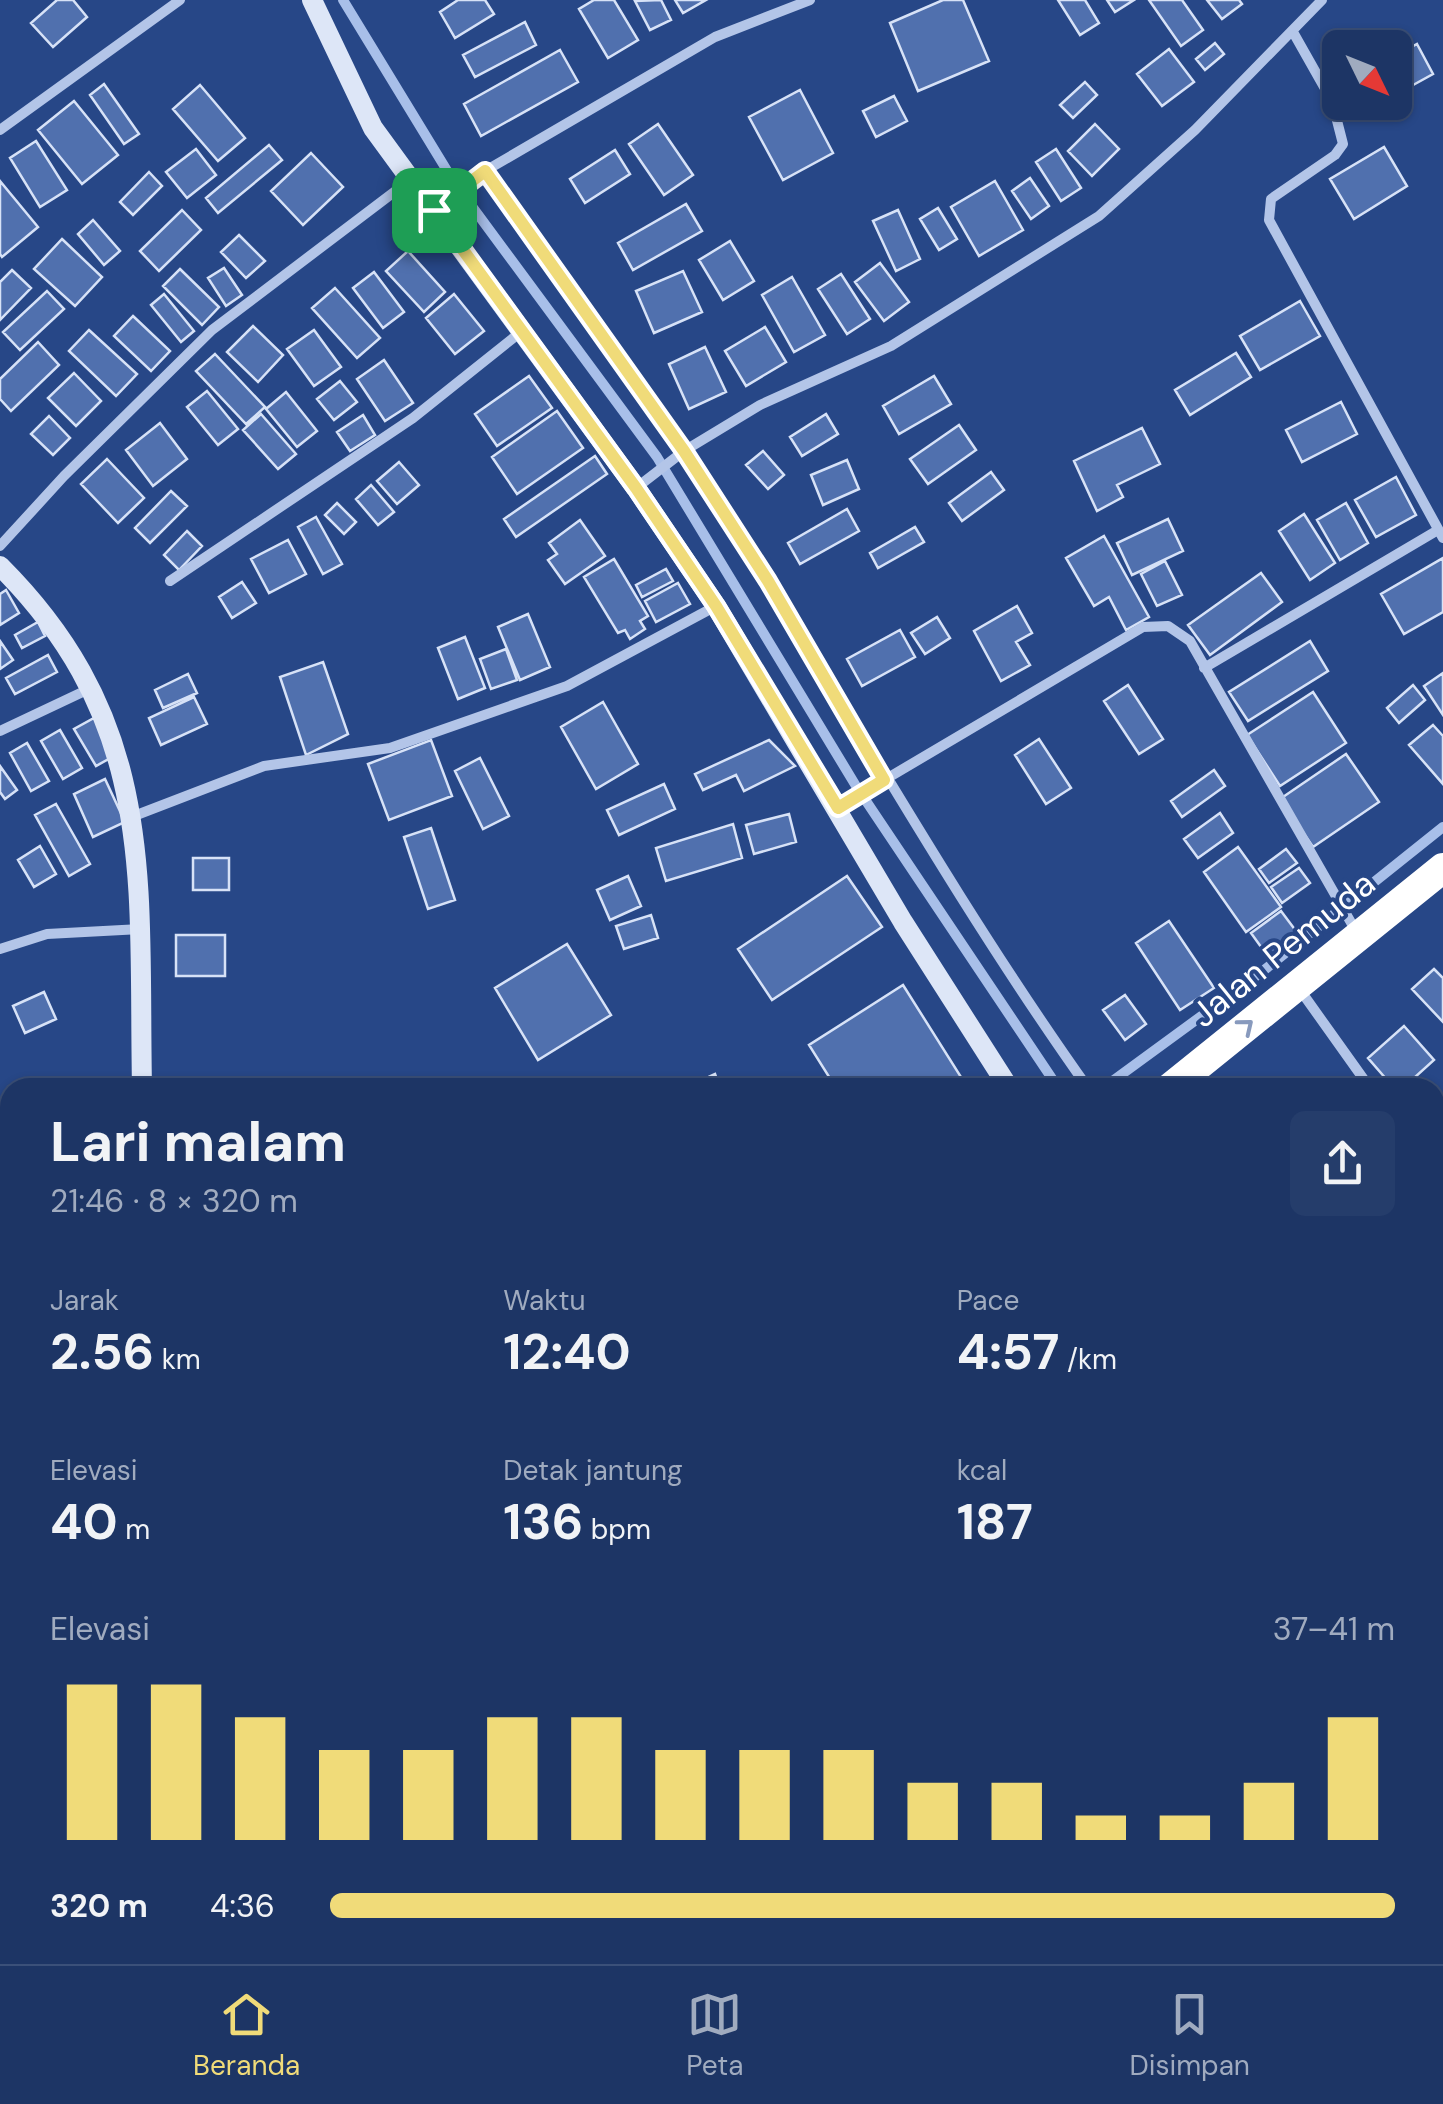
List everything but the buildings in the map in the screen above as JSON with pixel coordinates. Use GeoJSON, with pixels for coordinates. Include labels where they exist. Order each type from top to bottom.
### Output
{"type":"FeatureCollection","features":[{"type":"Feature","properties":{"kind":"highway","name":"Jalan Pemuda"},"geometry":{"type":"LineString","coordinates":[[1182,1078],[1356,931],[1443,868]]}},
{"type":"Feature","properties":{"kind":"street"},"geometry":{"type":"LineString","coordinates":[[0,130],[180,0]]}},
{"type":"Feature","properties":{"kind":"street"},"geometry":{"type":"LineString","coordinates":[[312,0],[373,128],[636,488],[716,606],[846,803],[903,922],[1003,1078]]}},
{"type":"Feature","properties":{"kind":"street"},"geometry":{"type":"LineString","coordinates":[[434,210],[485,171],[715,37],[810,0]]}},
{"type":"Feature","properties":{"kind":"street"},"geometry":{"type":"LineString","coordinates":[[636,488],[672,459],[760,405],[891,346],[1099,216],[1195,130],[1322,0]]}},
{"type":"Feature","properties":{"kind":"street"},"geometry":{"type":"LineString","coordinates":[[1204,668],[1440,534],[1269,220],[1271,199],[1335,156],[1343,144],[1332,101],[1293,32]]}},
{"type":"Feature","properties":{"kind":"street"},"geometry":{"type":"LineString","coordinates":[[485,171],[684,451],[768,581],[884,780],[1082,1078]]}},
{"type":"Feature","properties":{"kind":"street"},"geometry":{"type":"LineString","coordinates":[[0,546],[64,476],[212,330],[410,180]]}},
{"type":"Feature","properties":{"kind":"street"},"geometry":{"type":"LineString","coordinates":[[170,581],[413,418],[522,330]]}},
{"type":"Feature","properties":{"kind":"street"},"geometry":{"type":"LineString","coordinates":[[0,566],[28,594],[92,688],[114,737],[134,816],[141,929],[142,1078]]}},
{"type":"Feature","properties":{"kind":"street"},"geometry":{"type":"LineString","coordinates":[[134,816],[264,766],[390,748],[568,686],[716,606]]}},
{"type":"Feature","properties":{"kind":"street"},"geometry":{"type":"LineString","coordinates":[[846,803],[1156,623],[1178,631],[1190,641],[1356,931]]}},
{"type":"Feature","properties":{"kind":"street"},"geometry":{"type":"LineString","coordinates":[[0,731],[92,688]]}},
{"type":"Feature","properties":{"kind":"street"},"geometry":{"type":"LineString","coordinates":[[0,949],[47,934],[141,929]]}},
{"type":"Feature","properties":{"kind":"street"},"geometry":{"type":"LineString","coordinates":[[1296,985],[1363,1078]]}},
{"type":"Feature","properties":{"kind":"waterway"},"geometry":{"type":"LineString","coordinates":[[343,0],[454,182],[657,457],[856,786],[1052,1078]]}},
{"type":"Feature","properties":{"kind":"waterway"},"geometry":{"type":"LineString","coordinates":[[1117,1078],[1263,971],[1443,827]]}},
{"type":"Feature","properties":{"kind":"route"},"geometry":{"type":"LineString","coordinates":[[485,171],[684,451],[768,581],[884,780],[838,808],[716,606],[636,488],[434,210],[485,171]]}}]}
